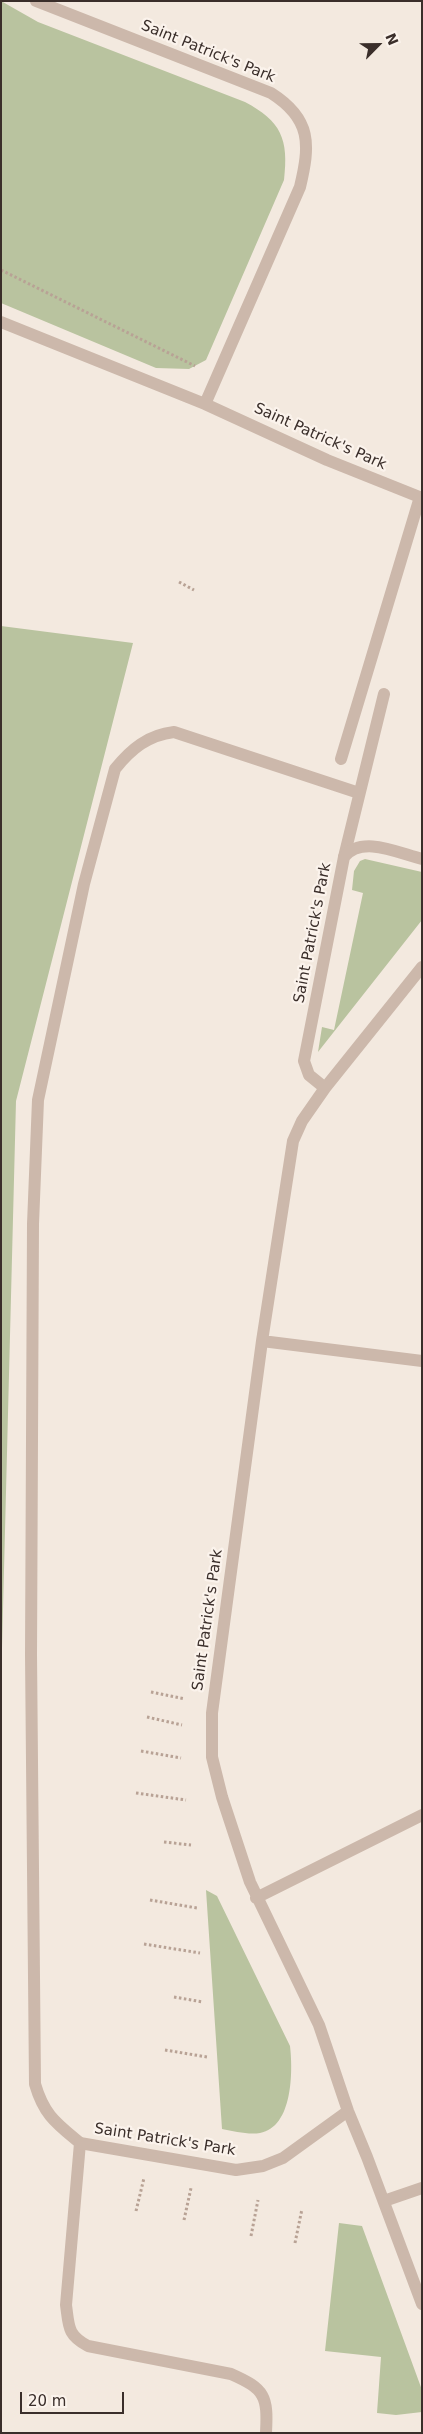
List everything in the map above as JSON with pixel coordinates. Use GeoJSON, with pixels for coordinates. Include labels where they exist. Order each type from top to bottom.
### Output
{"type":"FeatureCollection","features":[{"type":"Feature","properties":{"kind":"street","name":"Saint Patrick's Park"},"geometry":{"type":"LineString","coordinates":[[36,1],[271,93],[289,106],[307,137],[307,155],[300,187],[205,404]]}},
{"type":"Feature","properties":{"kind":"street","name":"Saint Patrick's Park"},"geometry":{"type":"LineString","coordinates":[[1,322],[205,404],[327,460],[421,498]]}},
{"type":"Feature","properties":{"kind":"street"},"geometry":{"type":"LineString","coordinates":[[341,759],[421,498]]}},
{"type":"Feature","properties":{"kind":"street"},"geometry":{"type":"LineString","coordinates":[[344,857],[384,694]]}},
{"type":"Feature","properties":{"kind":"street"},"geometry":{"type":"LineString","coordinates":[[266,2433],[267,2405],[260,2390],[252,2383],[231,2374],[88,2346],[76,2339],[70,2332],[66,2305],[80,2143],[57,2124],[41,2105],[35,2084],[31,1654],[32,1224],[38,1100],[84,884],[115,769],[137,746],[150,738],[174,732],[359,793]]}},
{"type":"Feature","properties":{"kind":"street","name":"Saint Patrick's Park"},"geometry":{"type":"LineString","coordinates":[[325,1088],[308,1075],[304,1060],[344,857],[350,850],[364,846],[422,858]]}},
{"type":"Feature","properties":{"kind":"street","name":"Saint Patrick's Park"},"geometry":{"type":"LineString","coordinates":[[422,967],[325,1088],[302,1121],[293,1141],[262,1341],[212,1713],[212,1757],[222,1798],[256,1898],[320,2025],[348,2111],[422,2304]]}},
{"type":"Feature","properties":{"kind":"street"},"geometry":{"type":"LineString","coordinates":[[262,1341],[422,1361]]}},
{"type":"Feature","properties":{"kind":"street"},"geometry":{"type":"LineString","coordinates":[[256,1898],[422,1815]]}},
{"type":"Feature","properties":{"kind":"street","name":"Saint Patrick's Park"},"geometry":{"type":"LineString","coordinates":[[80,2143],[236,2170],[263,2166],[283,2158],[348,2111]]}},
{"type":"Feature","properties":{"kind":"street"},"geometry":{"type":"LineString","coordinates":[[384,2201],[422,2188]]}},
{"type":"Feature","properties":{"kind":"path"},"geometry":{"type":"LineString","coordinates":[[1,270],[198,368]]}},
{"type":"Feature","properties":{"kind":"path"},"geometry":{"type":"LineString","coordinates":[[179,582],[194,590]]}},
{"type":"Feature","properties":{"kind":"path"},"geometry":{"type":"LineString","coordinates":[[151,1692],[185,1699]]}},
{"type":"Feature","properties":{"kind":"path"},"geometry":{"type":"LineString","coordinates":[[147,1717],[182,1725]]}},
{"type":"Feature","properties":{"kind":"path"},"geometry":{"type":"LineString","coordinates":[[141,1751],[182,1758]]}},
{"type":"Feature","properties":{"kind":"path"},"geometry":{"type":"LineString","coordinates":[[136,1793],[186,1800]]}},
{"type":"Feature","properties":{"kind":"path"},"geometry":{"type":"LineString","coordinates":[[164,1842],[192,1845]]}},
{"type":"Feature","properties":{"kind":"path"},"geometry":{"type":"LineString","coordinates":[[150,1900],[197,1908]]}},
{"type":"Feature","properties":{"kind":"path"},"geometry":{"type":"LineString","coordinates":[[144,1944],[200,1953]]}},
{"type":"Feature","properties":{"kind":"path"},"geometry":{"type":"LineString","coordinates":[[174,1997],[203,2002]]}},
{"type":"Feature","properties":{"kind":"path"},"geometry":{"type":"LineString","coordinates":[[165,2050],[207,2057]]}},
{"type":"Feature","properties":{"kind":"path"},"geometry":{"type":"LineString","coordinates":[[136,2211],[144,2178]]}},
{"type":"Feature","properties":{"kind":"path"},"geometry":{"type":"LineString","coordinates":[[184,2220],[191,2188]]}},
{"type":"Feature","properties":{"kind":"path"},"geometry":{"type":"LineString","coordinates":[[251,2236],[258,2200]]}},
{"type":"Feature","properties":{"kind":"path"},"geometry":{"type":"LineString","coordinates":[[295,2243],[302,2209]]}},
{"type":"Feature","properties":{"kind":"green space"},"geometry":{"type":"Polygon","coordinates":[[[1,1],[38,22],[245,102],[267,116],[280,133],[285,153],[284,180],[206,360],[189,369],[156,368],[1,303],[1,1]]]}},
{"type":"Feature","properties":{"kind":"green space"},"geometry":{"type":"Polygon","coordinates":[[[1,626],[133,643],[16,1101],[1,1687],[1,626]]]}},
{"type":"Feature","properties":{"kind":"green space"},"geometry":{"type":"Polygon","coordinates":[[[365,859],[422,872],[422,920],[318,1052],[322,1027],[334,1030],[363,893],[352,890],[354,871],[360,861],[365,859]]]}},
{"type":"Feature","properties":{"kind":"green space"},"geometry":{"type":"Polygon","coordinates":[[[206,1890],[217,1896],[290,2046],[291,2083],[285,2109],[271,2129],[260,2133],[222,2129],[206,1890]]]}},
{"type":"Feature","properties":{"kind":"green space"},"geometry":{"type":"Polygon","coordinates":[[[339,2223],[362,2226],[422,2390],[422,2412],[396,2415],[377,2413],[381,2357],[325,2351],[339,2223]]]}}]}
